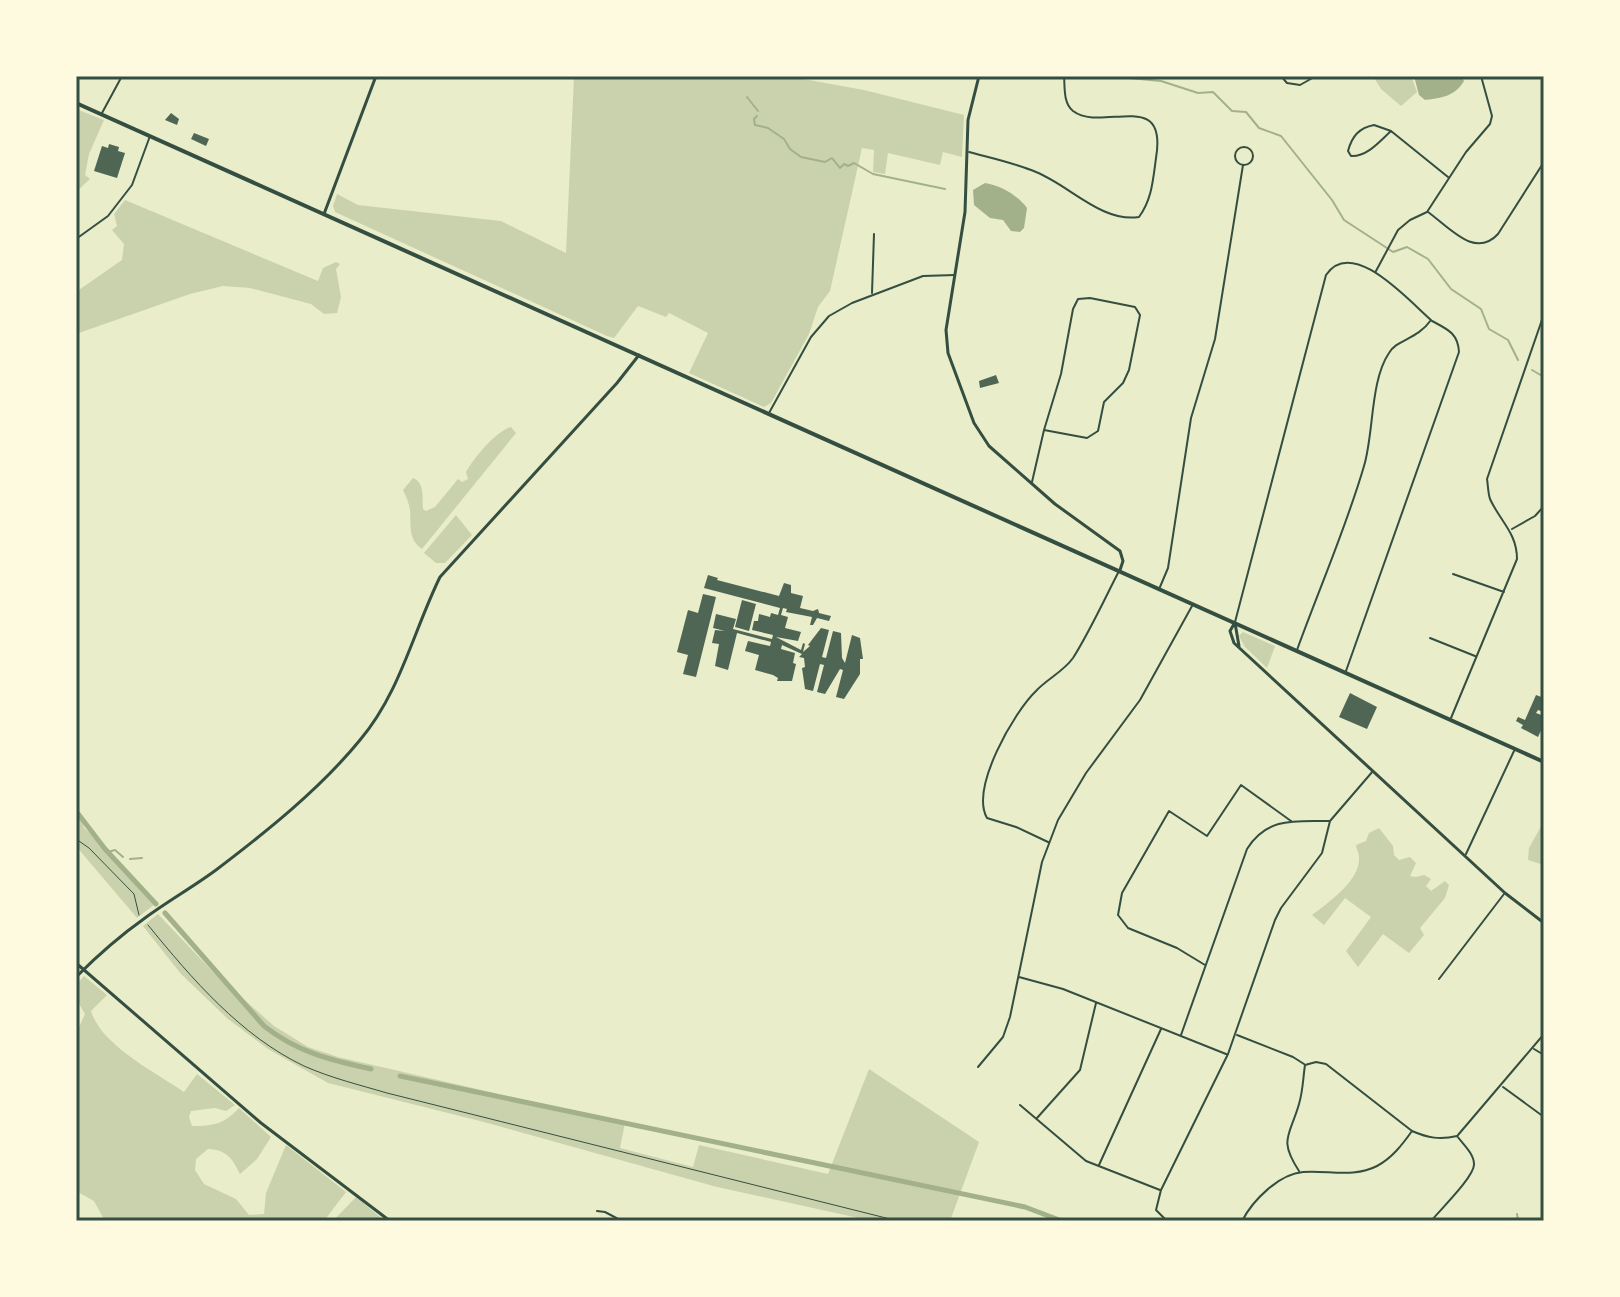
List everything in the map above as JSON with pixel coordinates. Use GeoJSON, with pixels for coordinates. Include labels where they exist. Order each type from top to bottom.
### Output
{"type":"FeatureCollection","features":[{"type":"Feature","properties":{"kind":"highway"},"geometry":{"type":"LineString","coordinates":[[76,103],[1544,762]]}},
{"type":"Feature","properties":{"kind":"street"},"geometry":{"type":"LineString","coordinates":[[102,114],[122,76]]}},
{"type":"Feature","properties":{"kind":"street"},"geometry":{"type":"LineString","coordinates":[[324,214],[376,76]]}},
{"type":"Feature","properties":{"kind":"street"},"geometry":{"type":"LineString","coordinates":[[979,76],[969,114],[965,212],[946,330],[948,353],[982,437],[994,451],[1055,504],[1123,555],[1120,570],[1072,659],[1034,692],[1014,720],[996,753],[987,782],[982,802],[987,818],[1048,842]]}},
{"type":"Feature","properties":{"kind":"street"},"geometry":{"type":"LineString","coordinates":[[967,152],[1036,172],[1111,215],[1125,219],[1139,217],[1149,203],[1159,139],[1153,125],[1138,116],[1087,116],[1074,111],[1066,101],[1064,76]]}},
{"type":"Feature","properties":{"kind":"street"},"geometry":{"type":"LineString","coordinates":[[1281,76],[1287,83],[1300,85],[1316,76]]}},
{"type":"Feature","properties":{"kind":"street"},"geometry":{"type":"LineString","coordinates":[[1375,272],[1398,230],[1427,212],[1490,124],[1492,116],[1481,76]]}},
{"type":"Feature","properties":{"kind":"street"},"geometry":{"type":"LineString","coordinates":[[1391,131],[1358,157],[1351,156],[1348,151],[1351,141],[1362,128],[1374,125],[1391,131],[1449,178]]}},
{"type":"Feature","properties":{"kind":"street"},"geometry":{"type":"LineString","coordinates":[[76,239],[108,216],[132,185],[150,136]]}},
{"type":"Feature","properties":{"kind":"street"},"geometry":{"type":"LineString","coordinates":[[1427,212],[1471,243],[1490,243],[1542,165],[1544,145]]}},
{"type":"Feature","properties":{"kind":"street"},"geometry":{"type":"LineString","coordinates":[[1241,148],[1247,148],[1253,157],[1243,165],[1237,163],[1235,154],[1241,148]]}},
{"type":"Feature","properties":{"kind":"street"},"geometry":{"type":"LineString","coordinates":[[1159,588],[1168,568],[1191,418],[1215,339],[1243,165]]}},
{"type":"Feature","properties":{"kind":"street"},"geometry":{"type":"LineString","coordinates":[[872,294],[874,234]]}},
{"type":"Feature","properties":{"kind":"street"},"geometry":{"type":"LineString","coordinates":[[1346,671],[1459,352],[1458,340],[1452,331],[1431,320],[1375,272],[1355,262],[1342,261],[1332,266],[1326,275],[1235,623],[1239,646],[1505,893],[1544,923]]}},
{"type":"Feature","properties":{"kind":"street"},"geometry":{"type":"LineString","coordinates":[[769,414],[819,325],[842,307],[923,276],[956,275]]}},
{"type":"Feature","properties":{"kind":"street"},"geometry":{"type":"LineString","coordinates":[[1031,483],[1044,430],[1061,374],[1073,309],[1078,299],[1090,298],[1135,307],[1140,315],[1129,370],[1123,383],[1104,402],[1098,431],[1087,438],[1044,430]]}},
{"type":"Feature","properties":{"kind":"street"},"geometry":{"type":"LineString","coordinates":[[1451,719],[1506,592],[1517,559],[1517,546],[1511,530],[1490,498],[1487,479],[1544,314]]}},
{"type":"Feature","properties":{"kind":"street"},"geometry":{"type":"LineString","coordinates":[[1297,651],[1364,468],[1380,377],[1387,355],[1394,346],[1422,332],[1431,320]]}},
{"type":"Feature","properties":{"kind":"street"},"geometry":{"type":"LineString","coordinates":[[76,977],[143,919],[214,871],[272,825],[361,739],[386,702],[408,658],[440,577],[625,375],[639,355]]}},
{"type":"Feature","properties":{"kind":"street"},"geometry":{"type":"LineString","coordinates":[[1511,530],[1535,516],[1544,506]]}},
{"type":"Feature","properties":{"kind":"street"},"geometry":{"type":"LineString","coordinates":[[1453,574],[1506,592]]}},
{"type":"Feature","properties":{"kind":"street"},"geometry":{"type":"LineString","coordinates":[[978,1067],[1003,1037],[1048,842],[1058,820],[1086,773],[1140,700],[1192,605]]}},
{"type":"Feature","properties":{"kind":"street"},"geometry":{"type":"LineString","coordinates":[[1430,638],[1476,657]]}},
{"type":"Feature","properties":{"kind":"street"},"geometry":{"type":"LineString","coordinates":[[1466,855],[1515,750]]}},
{"type":"Feature","properties":{"kind":"street"},"geometry":{"type":"LineString","coordinates":[[1167,1221],[1156,1210],[1161,1190],[1228,1054],[1275,920],[1322,853],[1330,821],[1373,771]]}},
{"type":"Feature","properties":{"kind":"street"},"geometry":{"type":"LineString","coordinates":[[1205,965],[1177,948],[1128,928],[1118,915],[1122,893],[1169,811],[1207,836],[1241,785],[1291,821]]}},
{"type":"Feature","properties":{"kind":"street"},"geometry":{"type":"LineString","coordinates":[[1181,1035],[1247,849],[1254,837],[1264,829],[1291,821],[1330,821]]}},
{"type":"Feature","properties":{"kind":"street"},"geometry":{"type":"LineString","coordinates":[[1439,979],[1505,893]]}},
{"type":"Feature","properties":{"kind":"street"},"geometry":{"type":"LineString","coordinates":[[76,963],[261,1123],[390,1221]]}},
{"type":"Feature","properties":{"kind":"street"},"geometry":{"type":"LineString","coordinates":[[1018,977],[1063,989],[1228,1054]]}},
{"type":"Feature","properties":{"kind":"street"},"geometry":{"type":"LineString","coordinates":[[1036,1119],[1080,1070],[1097,1002]]}},
{"type":"Feature","properties":{"kind":"street"},"geometry":{"type":"LineString","coordinates":[[1098,1167],[1162,1028]]}},
{"type":"Feature","properties":{"kind":"street"},"geometry":{"type":"LineString","coordinates":[[1235,1034],[1293,1057],[1305,1065],[1316,1062],[1326,1064],[1412,1131],[1427,1138],[1443,1139],[1457,1136],[1544,1034]]}},
{"type":"Feature","properties":{"kind":"street"},"geometry":{"type":"LineString","coordinates":[[1533,1048],[1544,1055]]}},
{"type":"Feature","properties":{"kind":"street"},"geometry":{"type":"LineString","coordinates":[[1299,1172],[1288,1155],[1286,1142],[1300,1099],[1305,1065]]}},
{"type":"Feature","properties":{"kind":"street"},"geometry":{"type":"LineString","coordinates":[[1502,1086],[1544,1117]]}},
{"type":"Feature","properties":{"kind":"street"},"geometry":{"type":"LineString","coordinates":[[1020,1105],[1067,1147],[1098,1167],[1161,1190]]}},
{"type":"Feature","properties":{"kind":"street"},"geometry":{"type":"LineString","coordinates":[[1242,1221],[1259,1197],[1274,1185],[1299,1172],[1346,1173],[1377,1166],[1396,1152],[1412,1131]]}},
{"type":"Feature","properties":{"kind":"street"},"geometry":{"type":"LineString","coordinates":[[1431,1221],[1475,1168],[1474,1159],[1457,1136]]}},
{"type":"Feature","properties":{"kind":"street"},"geometry":{"type":"LineString","coordinates":[[597,1211],[622,1221]]}},
{"type":"Feature","properties":{"kind":"path"},"geometry":{"type":"LineString","coordinates":[[76,839],[89,848],[134,894],[140,916]]}},
{"type":"Feature","properties":{"kind":"path"},"geometry":{"type":"LineString","coordinates":[[146,923],[229,1013],[292,1060],[325,1075],[898,1221]]}},
{"type":"Feature","properties":{"kind":"shaded area"},"geometry":{"type":"Polygon","coordinates":[[[574,76],[787,76],[864,90],[964,115],[962,157],[943,152],[940,165],[888,153],[885,174],[873,172],[874,150],[862,148],[830,291],[818,307],[809,334],[771,403],[764,407],[689,373],[708,333],[669,313],[666,317],[638,306],[614,338],[607,336],[335,212],[333,206],[337,194],[358,205],[501,221],[566,253],[574,76]]]}},
{"type":"Feature","properties":{"kind":"shaded area"},"geometry":{"type":"Polygon","coordinates":[[[1373,76],[1411,76],[1417,92],[1401,106],[1381,89],[1373,76]]]}},
{"type":"Feature","properties":{"kind":"shaded area"},"geometry":{"type":"Polygon","coordinates":[[[1414,76],[1461,76],[1464,81],[1448,95],[1425,100],[1419,95],[1414,76]]]}},
{"type":"Feature","properties":{"kind":"shaded area"},"geometry":{"type":"Polygon","coordinates":[[[76,109],[104,120],[89,154],[85,175],[90,179],[76,192],[76,109]]]}},
{"type":"Feature","properties":{"kind":"shaded area"},"geometry":{"type":"Polygon","coordinates":[[[985,183],[1009,192],[1027,208],[1024,228],[1020,232],[1011,231],[1003,220],[990,218],[974,205],[973,190],[985,183]]]}},
{"type":"Feature","properties":{"kind":"shaded area"},"geometry":{"type":"Polygon","coordinates":[[[125,200],[318,281],[323,268],[336,262],[340,264],[336,269],[341,297],[337,313],[324,314],[311,304],[250,288],[223,286],[190,294],[76,334],[76,292],[122,260],[124,244],[112,230],[117,226],[114,214],[125,200]]]}},
{"type":"Feature","properties":{"kind":"shaded area"},"geometry":{"type":"Polygon","coordinates":[[[511,427],[516,433],[422,549],[412,536],[410,507],[403,490],[413,478],[417,480],[423,495],[423,509],[426,511],[435,507],[458,479],[462,482],[468,479],[466,472],[486,446],[511,427]]]}},
{"type":"Feature","properties":{"kind":"shaded area"},"geometry":{"type":"Polygon","coordinates":[[[456,515],[472,535],[445,563],[436,563],[424,553],[456,515]]]}},
{"type":"Feature","properties":{"kind":"shaded area"},"geometry":{"type":"Polygon","coordinates":[[[1243,632],[1275,646],[1267,668],[1245,647],[1239,636],[1243,632]]]}},
{"type":"Feature","properties":{"kind":"shaded area"},"geometry":{"type":"Polygon","coordinates":[[[76,814],[84,828],[155,904],[137,918],[76,846],[76,814]]]}},
{"type":"Feature","properties":{"kind":"shaded area"},"geometry":{"type":"Polygon","coordinates":[[[1544,821],[1544,865],[1528,860],[1529,848],[1544,821]]]}},
{"type":"Feature","properties":{"kind":"shaded area"},"geometry":{"type":"Polygon","coordinates":[[[1379,828],[1399,860],[1410,857],[1416,863],[1410,876],[1424,875],[1431,879],[1426,886],[1431,891],[1445,881],[1449,885],[1445,898],[1420,928],[1424,935],[1409,953],[1383,934],[1358,967],[1346,951],[1371,917],[1345,898],[1324,925],[1312,915],[1349,882],[1358,866],[1356,845],[1366,841],[1369,833],[1379,828]]]}},
{"type":"Feature","properties":{"kind":"shaded area"},"geometry":{"type":"Polygon","coordinates":[[[158,914],[214,973],[274,1026],[308,1047],[338,1057],[625,1123],[620,1148],[693,1167],[699,1145],[828,1174],[869,1069],[979,1142],[950,1221],[872,1221],[717,1187],[480,1121],[328,1083],[268,1049],[228,1019],[181,974],[143,926],[158,914]]]}},
{"type":"Feature","properties":{"kind":"shaded area"},"geometry":{"type":"Polygon","coordinates":[[[84,976],[107,995],[91,1011],[117,1046],[184,1092],[197,1074],[235,1105],[226,1111],[215,1108],[191,1111],[192,1126],[218,1123],[239,1108],[271,1137],[257,1159],[240,1174],[228,1156],[208,1149],[196,1159],[195,1170],[204,1184],[236,1199],[249,1215],[264,1214],[266,1193],[286,1145],[346,1192],[324,1221],[105,1221],[94,1201],[76,1191],[76,1034],[85,1014],[76,999],[76,985],[84,976]]]}},
{"type":"Feature","properties":{"kind":"shaded area"},"geometry":{"type":"Polygon","coordinates":[[[356,1197],[385,1221],[333,1221],[356,1197]]]}},
{"type":"Feature","properties":{"kind":"building"},"geometry":{"type":"Polygon","coordinates":[[[171,113],[179,119],[177,125],[165,120],[171,113]]]}},
{"type":"Feature","properties":{"kind":"building"},"geometry":{"type":"Polygon","coordinates":[[[194,133],[209,139],[206,146],[191,139],[194,133]]]}},
{"type":"Feature","properties":{"kind":"building"},"geometry":{"type":"Polygon","coordinates":[[[109,144],[125,153],[117,178],[94,171],[102,146],[108,148],[109,144]]]}},
{"type":"Feature","properties":{"kind":"building"},"geometry":{"type":"Polygon","coordinates":[[[996,375],[999,383],[980,388],[979,381],[996,375]]]}},
{"type":"Feature","properties":{"kind":"building"},"geometry":{"type":"Polygon","coordinates":[[[708,575],[779,596],[784,583],[791,585],[791,593],[803,596],[800,608],[818,609],[819,613],[831,616],[829,621],[817,618],[810,625],[812,617],[786,612],[787,609],[783,608],[781,615],[788,617],[785,628],[801,632],[798,641],[776,637],[801,650],[805,644],[803,652],[821,628],[829,630],[822,657],[826,658],[833,631],[841,633],[845,663],[852,635],[860,638],[863,659],[860,659],[860,674],[844,699],[836,697],[843,670],[840,669],[825,694],[817,692],[824,665],[820,664],[813,691],[805,689],[804,658],[799,657],[802,654],[782,645],[781,649],[795,653],[793,663],[796,664],[792,681],[777,681],[778,678],[773,675],[755,670],[759,655],[745,651],[748,641],[770,646],[771,642],[737,633],[728,670],[715,666],[719,644],[712,643],[715,630],[725,631],[713,628],[716,614],[736,619],[733,629],[772,639],[773,635],[752,630],[754,621],[758,621],[759,614],[770,617],[771,613],[778,615],[780,608],[704,588],[708,575]]]}},
{"type":"Feature","properties":{"kind":"building"},"geometry":{"type":"Polygon","coordinates":[[[703,594],[716,597],[696,677],[683,674],[688,655],[677,652],[688,610],[698,613],[703,594]]]}},
{"type":"Feature","properties":{"kind":"building"},"geometry":{"type":"Polygon","coordinates":[[[742,600],[756,604],[749,631],[735,627],[742,600]]]}},
{"type":"Feature","properties":{"kind":"building"},"geometry":{"type":"Polygon","coordinates":[[[1350,693],[1377,707],[1367,729],[1339,717],[1350,693]]]}},
{"type":"Feature","properties":{"kind":"building"},"geometry":{"type":"Polygon","coordinates":[[[1536,695],[1544,698],[1541,711],[1536,713],[1544,716],[1538,737],[1521,728],[1523,725],[1516,721],[1518,717],[1525,720],[1536,695]]]}},
{"type":"Feature","properties":{"kind":"waterway"},"geometry":{"type":"LineString","coordinates":[[1107,76],[1161,81],[1198,93],[1213,92],[1232,111],[1246,112],[1259,128],[1281,136],[1344,220],[1393,252],[1407,247],[1428,259],[1451,289],[1481,309],[1489,329],[1508,340],[1518,360]]}},
{"type":"Feature","properties":{"kind":"waterway"},"geometry":{"type":"LineString","coordinates":[[747,97],[758,111]]}},
{"type":"Feature","properties":{"kind":"waterway"},"geometry":{"type":"LineString","coordinates":[[757,116],[755,125],[768,128],[784,139],[790,149],[801,157],[825,162],[832,158],[840,168],[844,164],[854,163],[873,174],[945,189]]}},
{"type":"Feature","properties":{"kind":"waterway"},"geometry":{"type":"LineString","coordinates":[[1532,370],[1544,377]]}},
{"type":"Feature","properties":{"kind":"waterway"},"geometry":{"type":"LineString","coordinates":[[76,811],[105,849],[156,904]]}},
{"type":"Feature","properties":{"kind":"waterway"},"geometry":{"type":"LineString","coordinates":[[108,852],[115,850],[123,857]]}},
{"type":"Feature","properties":{"kind":"waterway"},"geometry":{"type":"LineString","coordinates":[[130,859],[142,858]]}},
{"type":"Feature","properties":{"kind":"waterway"},"geometry":{"type":"LineString","coordinates":[[165,913],[264,1026],[314,1054],[371,1069]]}},
{"type":"Feature","properties":{"kind":"waterway"},"geometry":{"type":"LineString","coordinates":[[400,1076],[1025,1207],[1062,1221]]}},
{"type":"Feature","properties":{"kind":"waterway"},"geometry":{"type":"LineString","coordinates":[[1517,1214],[1518,1221]]}}]}
